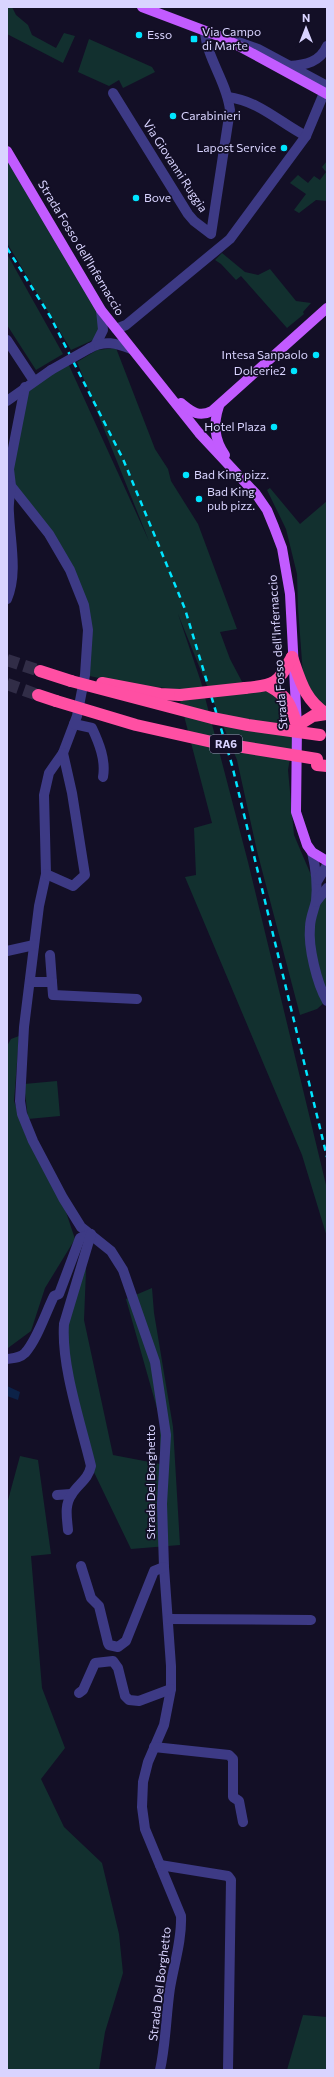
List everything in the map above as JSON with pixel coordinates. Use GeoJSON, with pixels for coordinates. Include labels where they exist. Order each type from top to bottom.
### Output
{"type":"FeatureCollection","features":[{"type":"Feature","properties":{"kind":"highway"},"geometry":{"type":"LineString","coordinates":[[269,686],[284,672],[292,657]]}},
{"type":"Feature","properties":{"kind":"highway"},"geometry":{"type":"LineString","coordinates":[[292,657],[307,696],[327,714]]}},
{"type":"Feature","properties":{"kind":"highway","name":"RA6"},"geometry":{"type":"LineString","coordinates":[[40,671],[212,718],[248,725],[323,735]]}},
{"type":"Feature","properties":{"kind":"highway"},"geometry":{"type":"LineString","coordinates":[[66,679],[102,683],[160,694],[180,695],[269,686],[278,690],[289,702],[297,726],[313,716],[327,714]]}},
{"type":"Feature","properties":{"kind":"highway","name":"RA6"},"geometry":{"type":"LineString","coordinates":[[38,695],[136,725],[212,742],[322,762]]}},
{"type":"Feature","properties":{"kind":"main road"},"geometry":{"type":"LineString","coordinates":[[142,7],[224,38],[326,91]]}},
{"type":"Feature","properties":{"kind":"main road","name":"Strada Fosso dell'Infernaccio"},"geometry":{"type":"LineString","coordinates":[[7,151],[101,310],[199,433],[241,476],[266,510],[282,548],[290,594],[292,657],[297,726],[296,812],[304,839],[312,852]]}},
{"type":"Feature","properties":{"kind":"main road"},"geometry":{"type":"LineString","coordinates":[[170,397],[196,414],[207,414],[218,406],[327,308]]}},
{"type":"Feature","properties":{"kind":"main road"},"geometry":{"type":"LineString","coordinates":[[218,406],[214,423],[215,436],[222,450],[241,476]]}},
{"type":"Feature","properties":{"kind":"main road"},"geometry":{"type":"LineString","coordinates":[[312,852],[327,861]]}},
{"type":"Feature","properties":{"kind":"street","name":"Via Giovanni Ruggia"},"geometry":{"type":"LineString","coordinates":[[113,93],[188,214],[194,221],[211,234],[230,119],[228,97],[206,42],[205,32]]}},
{"type":"Feature","properties":{"kind":"street"},"geometry":{"type":"LineString","coordinates":[[116,329],[126,325],[224,245],[306,136],[326,91],[289,66],[258,49],[237,40],[224,38]]}},
{"type":"Feature","properties":{"kind":"street"},"geometry":{"type":"LineString","coordinates":[[289,66],[303,65],[313,62],[321,56],[327,46]]}},
{"type":"Feature","properties":{"kind":"street"},"geometry":{"type":"LineString","coordinates":[[228,97],[255,104],[287,126],[306,136]]}},
{"type":"Feature","properties":{"kind":"street"},"geometry":{"type":"LineString","coordinates":[[211,234],[224,245]]}},
{"type":"Feature","properties":{"kind":"street"},"geometry":{"type":"LineString","coordinates":[[93,346],[104,330],[101,310]]}},
{"type":"Feature","properties":{"kind":"street"},"geometry":{"type":"LineString","coordinates":[[7,340],[34,381]]}},
{"type":"Feature","properties":{"kind":"street"},"geometry":{"type":"LineString","coordinates":[[7,401],[51,370],[93,346],[109,342],[131,348]]}},
{"type":"Feature","properties":{"kind":"street"},"geometry":{"type":"LineString","coordinates":[[7,599],[11,589],[12,566],[9,511],[11,486],[9,469],[25,387]]}},
{"type":"Feature","properties":{"kind":"street","name":"Strada Del Borghetto"},"geometry":{"type":"LineString","coordinates":[[11,486],[49,534],[70,570],[84,605],[88,630],[85,675],[74,724],[63,753],[49,773],[44,795],[46,874],[34,945],[24,1027],[20,1101],[22,1114],[33,1141],[63,1198],[81,1227],[110,1251],[124,1270],[155,1362],[166,1435],[162,1504],[164,1567],[172,1666],[171,1688],[164,1725],[154,1747],[143,1782],[142,1807],[145,1829],[181,1916],[181,1929],[170,1988],[164,2053],[160,2070]]}},
{"type":"Feature","properties":{"kind":"street"},"geometry":{"type":"LineString","coordinates":[[74,724],[92,728],[100,744],[104,770],[103,777]]}},
{"type":"Feature","properties":{"kind":"street"},"geometry":{"type":"LineString","coordinates":[[46,874],[73,886],[85,876],[72,793],[63,753]]}},
{"type":"Feature","properties":{"kind":"street","name":"Strada Fosso dell'Infernaccio"},"geometry":{"type":"LineString","coordinates":[[312,852],[318,880],[316,902],[310,928],[310,944],[322,990],[327,1001]]}},
{"type":"Feature","properties":{"kind":"street","name":"Strada Fosso dell'Infernaccio"},"geometry":{"type":"LineString","coordinates":[[318,880],[327,865]]}},
{"type":"Feature","properties":{"kind":"street","name":"Strada Fosso dell'Infernaccio"},"geometry":{"type":"LineString","coordinates":[[316,902],[327,888]]}},
{"type":"Feature","properties":{"kind":"street"},"geometry":{"type":"LineString","coordinates":[[7,951],[34,945]]}},
{"type":"Feature","properties":{"kind":"street"},"geometry":{"type":"LineString","coordinates":[[50,955],[53,995],[137,999]]}},
{"type":"Feature","properties":{"kind":"street"},"geometry":{"type":"LineString","coordinates":[[30,982],[52,982]]}},
{"type":"Feature","properties":{"kind":"street"},"geometry":{"type":"LineString","coordinates":[[7,1359],[18,1358],[31,1344],[54,1296],[59,1294],[80,1238],[91,1234]]}},
{"type":"Feature","properties":{"kind":"street"},"geometry":{"type":"LineString","coordinates":[[68,1530],[66,1510],[71,1494],[89,1475],[91,1466],[66,1358],[63,1339],[64,1324],[91,1234]]}},
{"type":"Feature","properties":{"kind":"street"},"geometry":{"type":"LineString","coordinates":[[57,1495],[71,1494]]}},
{"type":"Feature","properties":{"kind":"street"},"geometry":{"type":"LineString","coordinates":[[81,1566],[91,1598],[99,1606],[109,1646],[118,1647],[126,1640],[154,1571],[164,1567]]}},
{"type":"Feature","properties":{"kind":"street"},"geometry":{"type":"LineString","coordinates":[[168,1619],[311,1620]]}},
{"type":"Feature","properties":{"kind":"street"},"geometry":{"type":"LineString","coordinates":[[79,1693],[83,1690],[95,1663],[104,1661],[112,1661],[118,1668],[125,1696],[129,1700],[139,1701],[171,1688]]}},
{"type":"Feature","properties":{"kind":"street"},"geometry":{"type":"LineString","coordinates":[[154,1747],[229,1755],[233,1759],[233,1797],[239,1801],[243,1822]]}},
{"type":"Feature","properties":{"kind":"street"},"geometry":{"type":"LineString","coordinates":[[160,1865],[228,1876],[231,1880],[228,2070]]}},
{"type":"Feature","properties":{"kind":"green space"},"geometry":{"type":"Polygon","coordinates":[[[7,7],[12,7],[16,15],[28,25],[32,35],[56,48],[64,33],[75,36],[63,63],[7,34],[7,7]]]}},
{"type":"Feature","properties":{"kind":"green space"},"geometry":{"type":"Polygon","coordinates":[[[89,39],[152,67],[155,72],[123,88],[119,80],[109,86],[78,72],[89,39]]]}},
{"type":"Feature","properties":{"kind":"green space"},"geometry":{"type":"Polygon","coordinates":[[[7,155],[98,309],[99,336],[71,350],[7,243],[7,155]]]}},
{"type":"Feature","properties":{"kind":"green space"},"geometry":{"type":"Polygon","coordinates":[[[327,161],[327,201],[316,200],[299,213],[294,210],[306,194],[290,183],[298,175],[308,183],[314,176],[320,180],[326,172],[322,167],[327,161]]]}},
{"type":"Feature","properties":{"kind":"green space"},"geometry":{"type":"Polygon","coordinates":[[[222,253],[245,272],[258,275],[270,269],[296,301],[311,303],[303,312],[304,314],[287,328],[241,276],[236,280],[221,264],[215,260],[222,253]]]}},
{"type":"Feature","properties":{"kind":"green space"},"geometry":{"type":"Polygon","coordinates":[[[7,254],[63,354],[36,370],[7,325],[7,254]]]}},
{"type":"Feature","properties":{"kind":"green space"},"geometry":{"type":"Polygon","coordinates":[[[116,348],[155,449],[168,469],[171,481],[198,524],[237,629],[220,632],[230,659],[248,693],[268,691],[283,701],[293,741],[288,770],[294,835],[314,882],[327,893],[327,1000],[317,1009],[300,1015],[257,851],[237,760],[178,614],[201,682],[248,862],[327,1189],[327,1237],[302,1155],[185,877],[196,875],[194,828],[212,823],[177,689],[126,684],[85,675],[88,630],[70,570],[18,496],[9,469],[25,387],[67,361],[149,541],[77,362],[97,350],[116,348]]]}},
{"type":"Feature","properties":{"kind":"green space"},"geometry":{"type":"Polygon","coordinates":[[[270,488],[300,524],[327,501],[327,707],[315,703],[303,675],[297,574],[286,529],[267,490],[270,488]]]}},
{"type":"Feature","properties":{"kind":"green space"},"geometry":{"type":"Polygon","coordinates":[[[19,1036],[14,1101],[26,1137],[66,1212],[75,1239],[45,1288],[31,1331],[8,1348],[7,1046],[11,1039],[19,1036]]]}},
{"type":"Feature","properties":{"kind":"green space"},"geometry":{"type":"Polygon","coordinates":[[[57,1081],[60,1116],[28,1119],[24,1084],[57,1081]]]}},
{"type":"Feature","properties":{"kind":"green space"},"geometry":{"type":"Polygon","coordinates":[[[87,1245],[84,1320],[113,1455],[160,1464],[160,1419],[126,1299],[152,1288],[154,1313],[173,1427],[180,1545],[131,1549],[91,1466],[63,1339],[87,1245]]]}},
{"type":"Feature","properties":{"kind":"green space"},"geometry":{"type":"Polygon","coordinates":[[[20,1456],[38,1460],[51,1554],[31,1556],[42,1688],[65,1748],[41,1779],[64,1827],[102,1863],[119,1934],[123,1973],[105,2032],[99,2070],[7,2070],[7,1504],[20,1456]]]}},
{"type":"Feature","properties":{"kind":"green space"},"geometry":{"type":"Polygon","coordinates":[[[303,2015],[327,2017],[327,2070],[287,2070],[303,2015]]]}},
{"type":"Feature","properties":{"kind":"water"},"geometry":{"type":"Polygon","coordinates":[[[7,1386],[20,1392],[18,1400],[7,1396],[7,1386]]]}},
{"type":"Feature","properties":{"kind":"tunnel"},"geometry":{"type":"LineString","coordinates":[[7,660],[40,671]]}},
{"type":"Feature","properties":{"kind":"tunnel"},"geometry":{"type":"LineString","coordinates":[[7,684],[38,695]]}},
{"type":"Feature","properties":{"kind":"railway"},"geometry":{"type":"LineString","coordinates":[[7,248],[50,316],[123,459],[185,609],[232,765],[327,1157]]}},
{"type":"Feature","properties":{"kind":"place","name":"Esso"},"geometry":{"type":"Point","coordinates":[139,35]}},
{"type":"Feature","properties":{"kind":"place","name":"Via Campo di Marte"},"geometry":{"type":"Point","coordinates":[194,39]}},
{"type":"Feature","properties":{"kind":"place","name":"Carabinieri"},"geometry":{"type":"Point","coordinates":[173,116]}},
{"type":"Feature","properties":{"kind":"place","name":"Lapost Service"},"geometry":{"type":"Point","coordinates":[284,148]}},
{"type":"Feature","properties":{"kind":"place","name":"Bove"},"geometry":{"type":"Point","coordinates":[136,198]}},
{"type":"Feature","properties":{"kind":"place","name":"Intesa Sanpaolo"},"geometry":{"type":"Point","coordinates":[316,355]}},
{"type":"Feature","properties":{"kind":"place","name":"Dolcerie2"},"geometry":{"type":"Point","coordinates":[294,371]}},
{"type":"Feature","properties":{"kind":"place","name":"Hotel Plaza"},"geometry":{"type":"Point","coordinates":[274,427]}},
{"type":"Feature","properties":{"kind":"place","name":"Bad King pizz."},"geometry":{"type":"Point","coordinates":[186,475]}},
{"type":"Feature","properties":{"kind":"place","name":"Bad King pub pizz."},"geometry":{"type":"Point","coordinates":[199,499]}}]}
